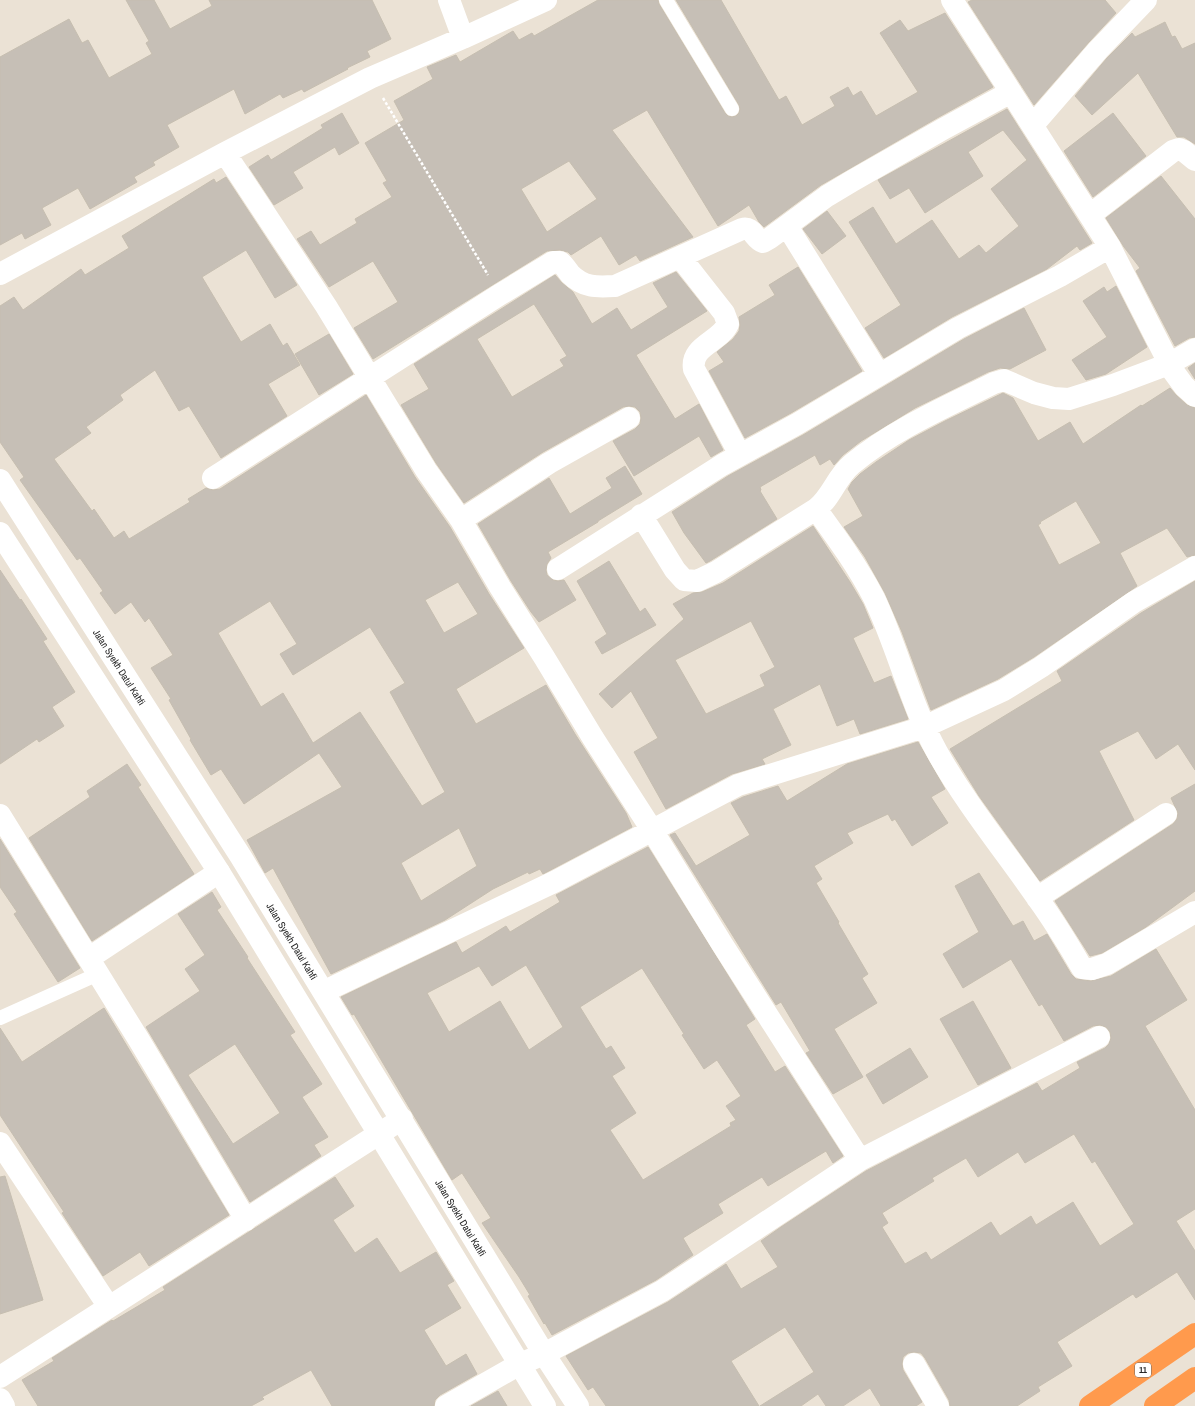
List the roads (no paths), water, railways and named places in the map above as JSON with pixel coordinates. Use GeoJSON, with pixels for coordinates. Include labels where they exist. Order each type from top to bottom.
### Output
{"type":"FeatureCollection","features":[{"type":"Feature","properties":{"kind":"highway","name":"11"},"geometry":{"type":"LineString","coordinates":[[1090,1406],[1195,1334]]}},
{"type":"Feature","properties":{"kind":"highway"},"geometry":{"type":"LineString","coordinates":[[1155,1406],[1195,1378]]}},
{"type":"Feature","properties":{"kind":"street"},"geometry":{"type":"LineString","coordinates":[[449,0],[463,38]]}},
{"type":"Feature","properties":{"kind":"street"},"geometry":{"type":"LineString","coordinates":[[0,274],[225,153],[370,78],[546,0]]}},
{"type":"Feature","properties":{"kind":"street"},"geometry":{"type":"LineString","coordinates":[[952,0],[1110,248],[1169,364],[1184,386],[1195,396]]}},
{"type":"Feature","properties":{"kind":"street"},"geometry":{"type":"LineString","coordinates":[[1033,125],[1098,50],[1146,0]]}},
{"type":"Feature","properties":{"kind":"street"},"geometry":{"type":"LineString","coordinates":[[213,478],[553,262],[560,262],[571,274],[583,283],[596,287],[615,286],[742,229],[746,228],[751,230],[758,239],[763,242],[852,180],[943,128],[1011,92]]}},
{"type":"Feature","properties":{"kind":"street"},"geometry":{"type":"LineString","coordinates":[[1090,215],[1172,150],[1179,149],[1184,151],[1195,160]]}},
{"type":"Feature","properties":{"kind":"street"},"geometry":{"type":"LineString","coordinates":[[225,153],[326,306],[426,470],[461,520],[500,588],[593,738],[860,1160]]}},
{"type":"Feature","properties":{"kind":"street"},"geometry":{"type":"LineString","coordinates":[[787,226],[879,374]]}},
{"type":"Feature","properties":{"kind":"street"},"geometry":{"type":"LineString","coordinates":[[558,569],[641,515],[740,455],[797,424],[958,328],[1060,276],[1110,248]]}},
{"type":"Feature","properties":{"kind":"street"},"geometry":{"type":"LineString","coordinates":[[680,257],[724,313],[728,324],[726,329],[701,349],[694,357],[693,362],[694,369],[740,455]]}},
{"type":"Feature","properties":{"kind":"street"},"geometry":{"type":"LineString","coordinates":[[641,515],[675,570],[684,580],[697,581],[716,572],[824,503],[838,480],[850,466],[870,449],[920,419],[994,383],[1004,380],[1034,393],[1053,398],[1069,399],[1113,385],[1169,364],[1195,349]]}},
{"type":"Feature","properties":{"kind":"street"},"geometry":{"type":"LineString","coordinates":[[461,520],[549,463],[629,418]]}},
{"type":"Feature","properties":{"kind":"street","name":"Jalan Syekh Datul Kahfi"},"geometry":{"type":"LineString","coordinates":[[0,480],[241,856],[544,1354],[578,1406]]}},
{"type":"Feature","properties":{"kind":"street"},"geometry":{"type":"LineString","coordinates":[[816,509],[844,547],[874,598],[905,673],[924,727],[937,752],[966,799],[1037,898],[1082,968],[1092,969],[1107,964],[1195,912]]}},
{"type":"Feature","properties":{"kind":"street"},"geometry":{"type":"LineString","coordinates":[[0,533],[219,872],[546,1406]]}},
{"type":"Feature","properties":{"kind":"street"},"geometry":{"type":"LineString","coordinates":[[324,991],[556,881],[738,786],[924,727],[1004,690],[1041,667],[1134,602],[1195,567]]}},
{"type":"Feature","properties":{"kind":"street"},"geometry":{"type":"LineString","coordinates":[[1037,898],[1166,814]]}},
{"type":"Feature","properties":{"kind":"street"},"geometry":{"type":"LineString","coordinates":[[0,815],[94,966],[246,1220]]}},
{"type":"Feature","properties":{"kind":"street"},"geometry":{"type":"LineString","coordinates":[[94,966],[241,856]]}},
{"type":"Feature","properties":{"kind":"street"},"geometry":{"type":"LineString","coordinates":[[446,1406],[520,1364],[544,1354],[662,1291],[860,1160],[1099,1037]]}},
{"type":"Feature","properties":{"kind":"street"},"geometry":{"type":"LineString","coordinates":[[0,1377],[402,1119]]}},
{"type":"Feature","properties":{"kind":"street"},"geometry":{"type":"LineString","coordinates":[[0,1143],[109,1307]]}},
{"type":"Feature","properties":{"kind":"street"},"geometry":{"type":"LineString","coordinates":[[914,1364],[938,1406]]}},
{"type":"Feature","properties":{"kind":"street"},"geometry":{"type":"LineString","coordinates":[[0,1399],[4,1406]]}},
{"type":"Feature","properties":{"kind":"lane"},"geometry":{"type":"LineString","coordinates":[[666,0],[732,109]]}},
{"type":"Feature","properties":{"kind":"lane"},"geometry":{"type":"LineString","coordinates":[[0,1018],[94,966]]}}]}
